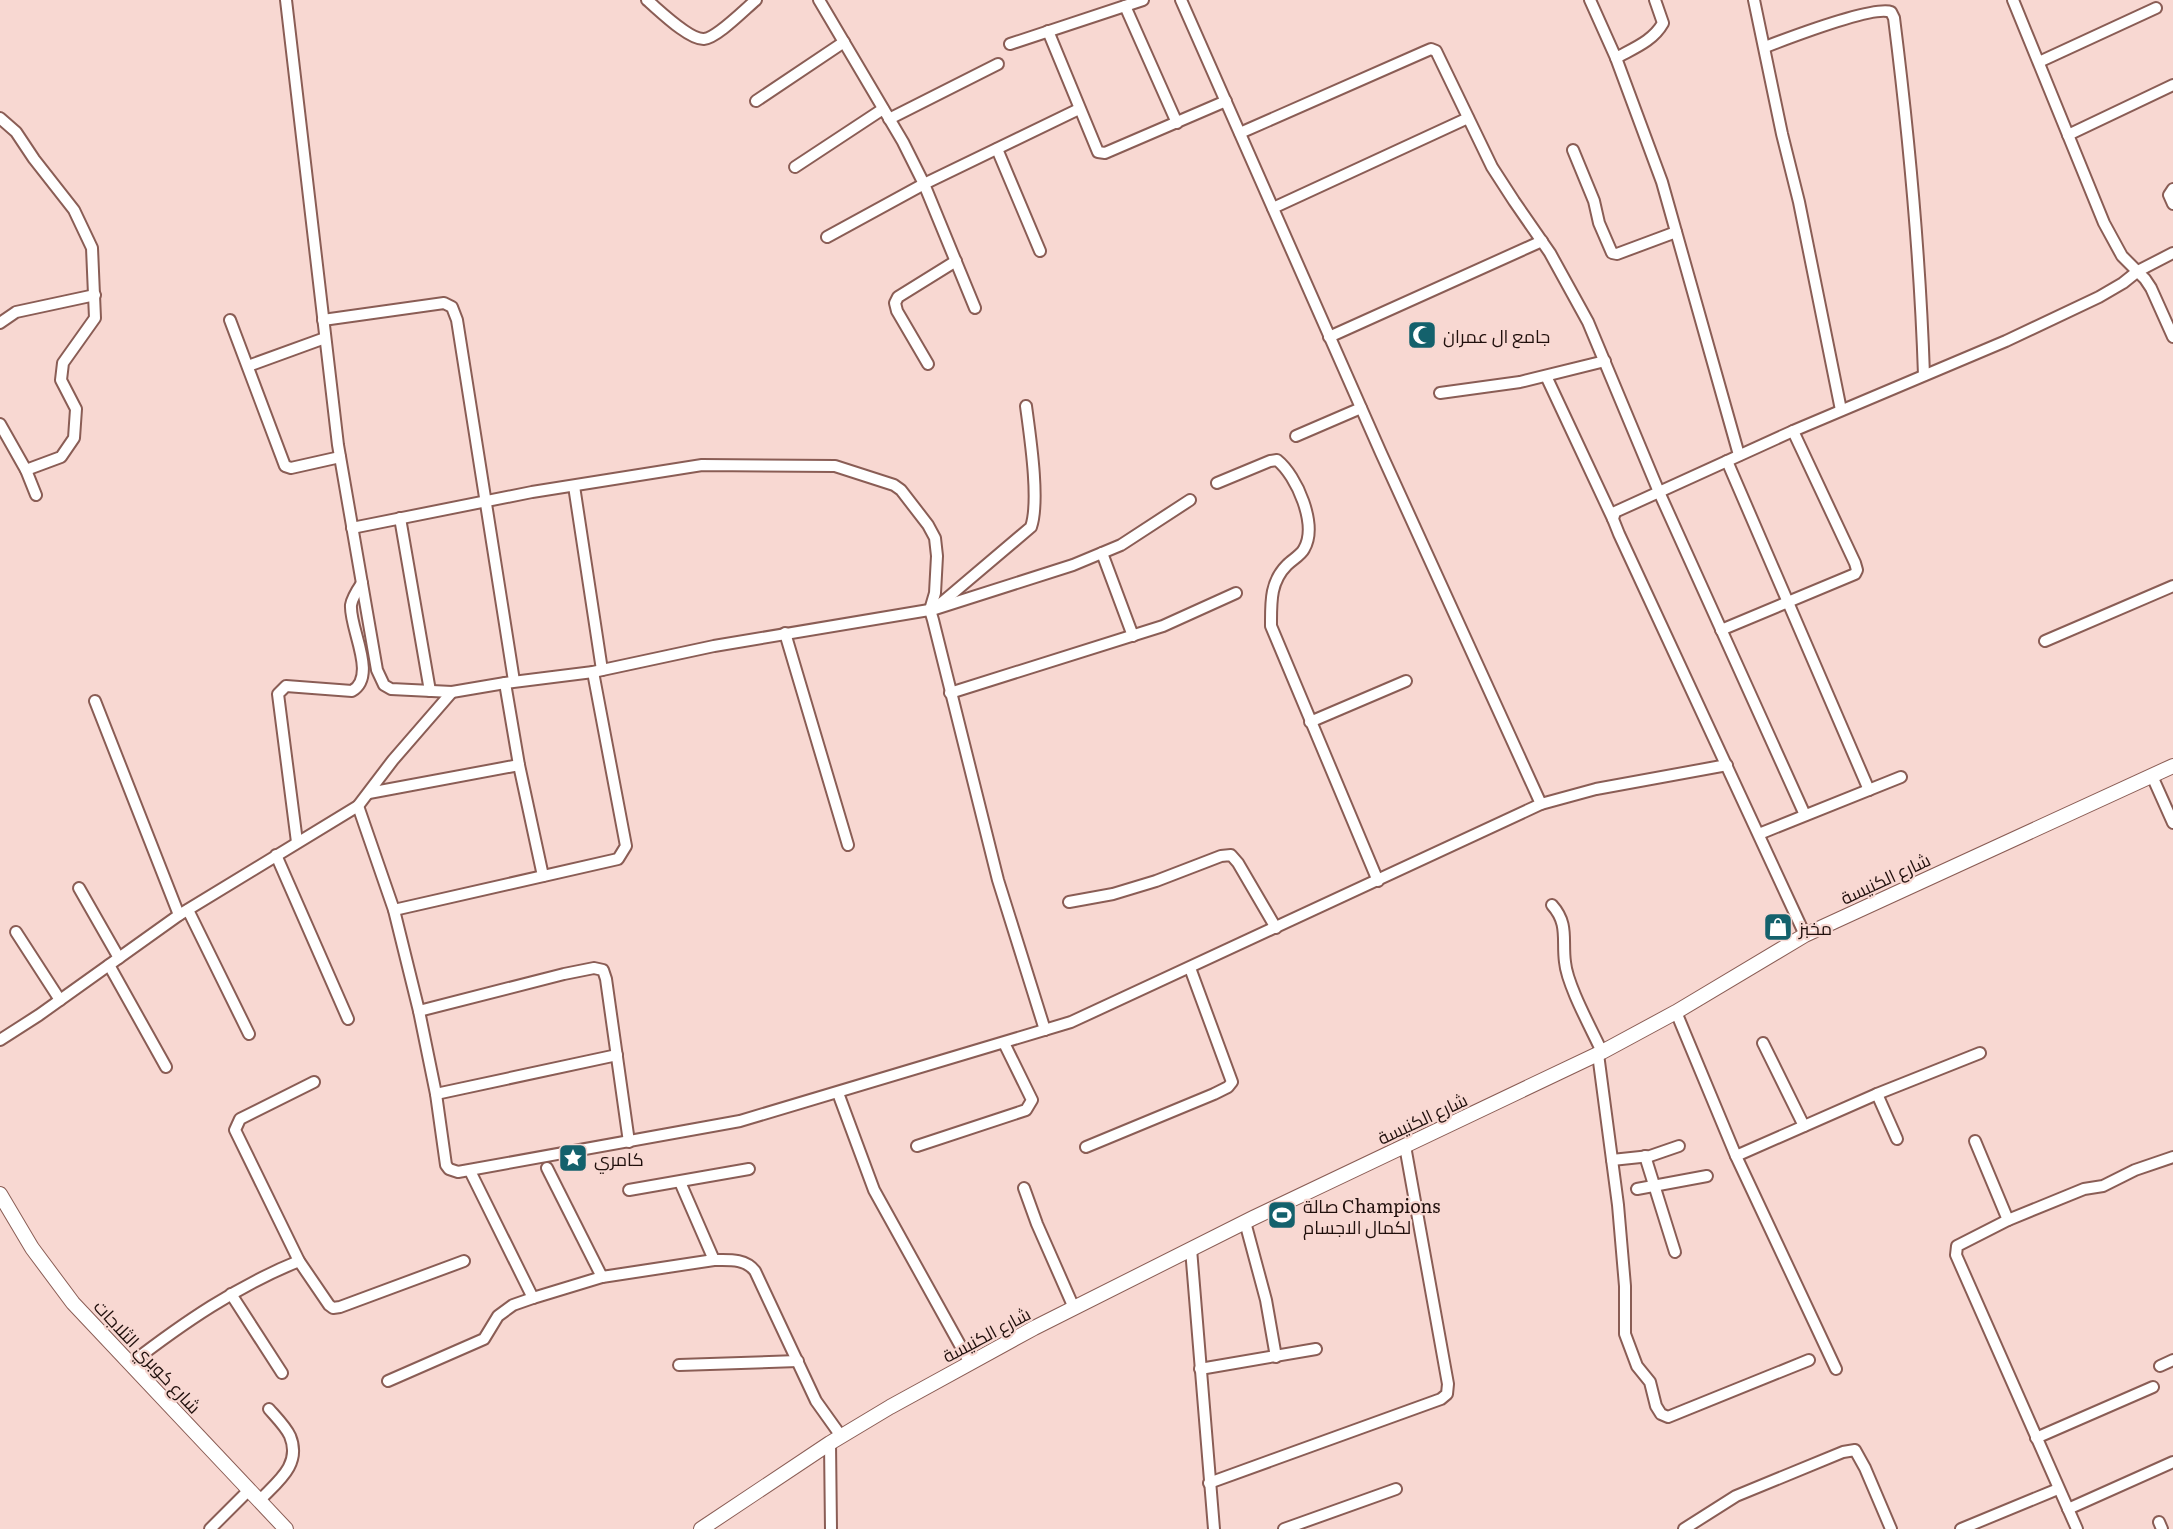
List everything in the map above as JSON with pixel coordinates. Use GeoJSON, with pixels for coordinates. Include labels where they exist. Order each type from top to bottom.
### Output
{"type":"FeatureCollection","features":[{"type":"Feature","properties":{"kind":"main road","name":"شارع الكنيسة"},"geometry":{"type":"LineString","coordinates":[[701,1529],[836,1439],[890,1407],[1074,1308],[1245,1222],[1600,1053],[1676,1012],[1804,934],[2173,766]]}},
{"type":"Feature","properties":{"kind":"main road","name":"شارع كوبري الثلاجات"},"geometry":{"type":"LineString","coordinates":[[0,1194],[32,1248],[73,1303],[286,1529]]}},
{"type":"Feature","properties":{"kind":"street"},"geometry":{"type":"LineString","coordinates":[[286,0],[340,457],[377,670],[384,685],[391,689],[452,692],[598,671],[785,633],[933,610],[1073,565],[1121,545],[1190,500]]}},
{"type":"Feature","properties":{"kind":"street"},"geometry":{"type":"LineString","coordinates":[[647,0],[691,36],[705,39],[716,33],[756,0]]}},
{"type":"Feature","properties":{"kind":"street"},"geometry":{"type":"LineString","coordinates":[[819,0],[924,184],[975,308]]}},
{"type":"Feature","properties":{"kind":"street"},"geometry":{"type":"LineString","coordinates":[[1010,44],[1143,0]]}},
{"type":"Feature","properties":{"kind":"street"},"geometry":{"type":"LineString","coordinates":[[1181,0],[1329,337],[1541,804]]}},
{"type":"Feature","properties":{"kind":"street"},"geometry":{"type":"LineString","coordinates":[[1590,0],[1616,58],[1659,173],[1739,455]]}},
{"type":"Feature","properties":{"kind":"street"},"geometry":{"type":"LineString","coordinates":[[1616,58],[1652,38],[1659,31],[1663,22],[1655,0]]}},
{"type":"Feature","properties":{"kind":"street"},"geometry":{"type":"LineString","coordinates":[[1754,0],[1782,134],[1799,202],[1841,410]]}},
{"type":"Feature","properties":{"kind":"street"},"geometry":{"type":"LineString","coordinates":[[2013,0],[2104,223],[2122,255],[2151,288],[2173,337]]}},
{"type":"Feature","properties":{"kind":"street"},"geometry":{"type":"LineString","coordinates":[[1125,6],[1177,123]]}},
{"type":"Feature","properties":{"kind":"street"},"geometry":{"type":"LineString","coordinates":[[2039,62],[2156,8]]}},
{"type":"Feature","properties":{"kind":"street"},"geometry":{"type":"LineString","coordinates":[[1765,47],[1824,26],[1885,10],[1891,12],[1894,18],[1909,141],[1921,276],[1924,375]]}},
{"type":"Feature","properties":{"kind":"street"},"geometry":{"type":"LineString","coordinates":[[1048,31],[1098,152],[1105,153],[1226,101]]}},
{"type":"Feature","properties":{"kind":"street"},"geometry":{"type":"LineString","coordinates":[[756,101],[844,42]]}},
{"type":"Feature","properties":{"kind":"street"},"geometry":{"type":"LineString","coordinates":[[1240,133],[1431,49],[1436,51],[1492,167],[1550,253],[1588,322],[1659,492],[1805,815]]}},
{"type":"Feature","properties":{"kind":"street"},"geometry":{"type":"LineString","coordinates":[[795,167],[886,114],[998,64]]}},
{"type":"Feature","properties":{"kind":"street"},"geometry":{"type":"LineString","coordinates":[[2068,135],[2173,85]]}},
{"type":"Feature","properties":{"kind":"street"},"geometry":{"type":"LineString","coordinates":[[827,237],[924,184],[1079,109]]}},
{"type":"Feature","properties":{"kind":"street"},"geometry":{"type":"LineString","coordinates":[[0,118],[16,132],[74,210],[92,248],[95,318],[63,363],[62,380],[76,409],[74,438],[61,457],[26,470]]}},
{"type":"Feature","properties":{"kind":"street"},"geometry":{"type":"LineString","coordinates":[[1273,208],[1468,118]]}},
{"type":"Feature","properties":{"kind":"street"},"geometry":{"type":"LineString","coordinates":[[997,149],[1040,251]]}},
{"type":"Feature","properties":{"kind":"street"},"geometry":{"type":"LineString","coordinates":[[1573,150],[1612,253],[1617,254],[1676,232]]}},
{"type":"Feature","properties":{"kind":"street"},"geometry":{"type":"LineString","coordinates":[[2173,189],[2169,195],[2173,204]]}},
{"type":"Feature","properties":{"kind":"street"},"geometry":{"type":"LineString","coordinates":[[1329,337],[1542,241]]}},
{"type":"Feature","properties":{"kind":"street"},"geometry":{"type":"LineString","coordinates":[[1613,519],[1615,512],[1739,455],[2006,341],[2098,297],[2173,253]]}},
{"type":"Feature","properties":{"kind":"street"},"geometry":{"type":"LineString","coordinates":[[928,364],[897,311],[895,303],[898,297],[956,261]]}},
{"type":"Feature","properties":{"kind":"street"},"geometry":{"type":"LineString","coordinates":[[0,323],[16,312],[95,295]]}},
{"type":"Feature","properties":{"kind":"street"},"geometry":{"type":"LineString","coordinates":[[323,320],[444,303],[452,307],[457,320],[487,501],[519,765],[543,876]]}},
{"type":"Feature","properties":{"kind":"street"},"geometry":{"type":"LineString","coordinates":[[230,320],[285,466],[291,468],[340,457]]}},
{"type":"Feature","properties":{"kind":"street"},"geometry":{"type":"LineString","coordinates":[[248,366],[325,338]]}},
{"type":"Feature","properties":{"kind":"street"},"geometry":{"type":"LineString","coordinates":[[1440,393],[1546,376],[1605,361]]}},
{"type":"Feature","properties":{"kind":"street"},"geometry":{"type":"LineString","coordinates":[[1546,376],[1804,934]]}},
{"type":"Feature","properties":{"kind":"street"},"geometry":{"type":"LineString","coordinates":[[933,610],[1030,527],[1035,516],[1026,406]]}},
{"type":"Feature","properties":{"kind":"street"},"geometry":{"type":"LineString","coordinates":[[1296,436],[1361,408]]}},
{"type":"Feature","properties":{"kind":"street"},"geometry":{"type":"LineString","coordinates":[[0,424],[26,470],[36,495]]}},
{"type":"Feature","properties":{"kind":"street"},"geometry":{"type":"LineString","coordinates":[[1721,630],[1851,578],[1857,570],[1793,431]]}},
{"type":"Feature","properties":{"kind":"street"},"geometry":{"type":"LineString","coordinates":[[1217,483],[1277,460],[1290,474],[1306,508],[1308,537],[1304,550],[1278,574],[1273,587],[1271,626],[1378,880]]}},
{"type":"Feature","properties":{"kind":"street"},"geometry":{"type":"LineString","coordinates":[[1727,461],[1869,790]]}},
{"type":"Feature","properties":{"kind":"street"},"geometry":{"type":"LineString","coordinates":[[352,528],[487,501],[702,465],[835,466],[894,485],[928,525],[935,538],[937,556],[933,610],[950,693],[998,880],[1045,1030]]}},
{"type":"Feature","properties":{"kind":"street"},"geometry":{"type":"LineString","coordinates":[[394,910],[618,859],[626,846],[598,671],[574,486]]}},
{"type":"Feature","properties":{"kind":"street"},"geometry":{"type":"LineString","coordinates":[[400,518],[430,691]]}},
{"type":"Feature","properties":{"kind":"street"},"geometry":{"type":"LineString","coordinates":[[1102,553],[1133,636]]}},
{"type":"Feature","properties":{"kind":"street"},"geometry":{"type":"LineString","coordinates":[[297,842],[278,694],[286,686],[352,690],[358,687],[362,681],[363,666],[351,604],[362,583]]}},
{"type":"Feature","properties":{"kind":"street"},"geometry":{"type":"LineString","coordinates":[[2045,641],[2173,586]]}},
{"type":"Feature","properties":{"kind":"street"},"geometry":{"type":"LineString","coordinates":[[950,693],[1163,626],[1236,593]]}},
{"type":"Feature","properties":{"kind":"street"},"geometry":{"type":"LineString","coordinates":[[785,633],[848,845]]}},
{"type":"Feature","properties":{"kind":"street"},"geometry":{"type":"LineString","coordinates":[[1310,722],[1406,681]]}},
{"type":"Feature","properties":{"kind":"street"},"geometry":{"type":"LineString","coordinates":[[0,1040],[183,913],[358,806],[393,760],[452,692]]}},
{"type":"Feature","properties":{"kind":"street"},"geometry":{"type":"LineString","coordinates":[[95,701],[183,913],[249,1034]]}},
{"type":"Feature","properties":{"kind":"street"},"geometry":{"type":"LineString","coordinates":[[369,793],[519,765]]}},
{"type":"Feature","properties":{"kind":"street"},"geometry":{"type":"LineString","coordinates":[[358,806],[394,910],[419,1011],[436,1094],[446,1165],[453,1171],[470,1171],[740,1121],[1071,1022],[1541,804],[1596,789],[1727,765]]}},
{"type":"Feature","properties":{"kind":"street"},"geometry":{"type":"LineString","coordinates":[[2152,776],[2173,823]]}},
{"type":"Feature","properties":{"kind":"street"},"geometry":{"type":"LineString","coordinates":[[1759,834],[1901,777]]}},
{"type":"Feature","properties":{"kind":"street"},"geometry":{"type":"LineString","coordinates":[[276,855],[348,1019]]}},
{"type":"Feature","properties":{"kind":"street"},"geometry":{"type":"LineString","coordinates":[[1069,902],[1113,894],[1156,881],[1221,856],[1231,855],[1276,928]]}},
{"type":"Feature","properties":{"kind":"street"},"geometry":{"type":"LineString","coordinates":[[79,888],[119,958]]}},
{"type":"Feature","properties":{"kind":"street"},"geometry":{"type":"LineString","coordinates":[[1552,905],[1559,915],[1565,933],[1564,961],[1569,977],[1600,1053],[1625,1286],[1625,1334],[1637,1366],[1650,1382],[1656,1407],[1661,1414],[1668,1416],[1809,1360]]}},
{"type":"Feature","properties":{"kind":"street"},"geometry":{"type":"LineString","coordinates":[[16,932],[60,1000]]}},
{"type":"Feature","properties":{"kind":"street"},"geometry":{"type":"LineString","coordinates":[[109,965],[166,1067]]}},
{"type":"Feature","properties":{"kind":"street"},"geometry":{"type":"LineString","coordinates":[[419,1011],[564,974],[594,968],[603,969],[629,1142]]}},
{"type":"Feature","properties":{"kind":"street"},"geometry":{"type":"LineString","coordinates":[[1086,1147],[1228,1087],[1232,1082],[1190,968]]}},
{"type":"Feature","properties":{"kind":"street"},"geometry":{"type":"LineString","coordinates":[[1676,1012],[1736,1156],[1836,1369]]}},
{"type":"Feature","properties":{"kind":"street"},"geometry":{"type":"LineString","coordinates":[[917,1146],[1026,1110],[1031,1105],[1030,1094],[1004,1042]]}},
{"type":"Feature","properties":{"kind":"street"},"geometry":{"type":"LineString","coordinates":[[1763,1043],[1804,1126]]}},
{"type":"Feature","properties":{"kind":"street"},"geometry":{"type":"LineString","coordinates":[[1736,1156],[1877,1094],[1980,1053]]}},
{"type":"Feature","properties":{"kind":"street"},"geometry":{"type":"LineString","coordinates":[[436,1094],[617,1055]]}},
{"type":"Feature","properties":{"kind":"street"},"geometry":{"type":"LineString","coordinates":[[314,1082],[240,1119],[235,1130],[299,1261],[324,1299],[333,1308],[340,1307],[464,1261]]}},
{"type":"Feature","properties":{"kind":"street"},"geometry":{"type":"LineString","coordinates":[[838,1093],[874,1190],[970,1363]]}},
{"type":"Feature","properties":{"kind":"street"},"geometry":{"type":"LineString","coordinates":[[1877,1094],[1897,1139]]}},
{"type":"Feature","properties":{"kind":"street"},"geometry":{"type":"LineString","coordinates":[[1975,1141],[2008,1220]]}},
{"type":"Feature","properties":{"kind":"street"},"geometry":{"type":"LineString","coordinates":[[1209,1483],[1441,1399],[1447,1394],[1448,1384],[1405,1146]]}},
{"type":"Feature","properties":{"kind":"street"},"geometry":{"type":"LineString","coordinates":[[1612,1160],[1645,1156],[1679,1146]]}},
{"type":"Feature","properties":{"kind":"street"},"geometry":{"type":"LineString","coordinates":[[1645,1156],[1675,1252]]}},
{"type":"Feature","properties":{"kind":"street"},"geometry":{"type":"LineString","coordinates":[[2077,1529],[1956,1255],[1957,1246],[2008,1220],[2084,1190],[2103,1186],[2135,1170],[2173,1157]]}},
{"type":"Feature","properties":{"kind":"street"},"geometry":{"type":"LineString","coordinates":[[547,1168],[602,1277]]}},
{"type":"Feature","properties":{"kind":"street"},"geometry":{"type":"LineString","coordinates":[[629,1190],[749,1169]]}},
{"type":"Feature","properties":{"kind":"street"},"geometry":{"type":"LineString","coordinates":[[470,1171],[533,1298]]}},
{"type":"Feature","properties":{"kind":"street"},"geometry":{"type":"LineString","coordinates":[[1637,1189],[1707,1176]]}},
{"type":"Feature","properties":{"kind":"street"},"geometry":{"type":"LineString","coordinates":[[680,1182],[714,1260]]}},
{"type":"Feature","properties":{"kind":"street"},"geometry":{"type":"LineString","coordinates":[[1024,1188],[1037,1224],[1074,1308]]}},
{"type":"Feature","properties":{"kind":"street"},"geometry":{"type":"LineString","coordinates":[[1245,1222],[1266,1300],[1276,1356]]}},
{"type":"Feature","properties":{"kind":"street"},"geometry":{"type":"LineString","coordinates":[[1191,1249],[1214,1529]]}},
{"type":"Feature","properties":{"kind":"street"},"geometry":{"type":"LineString","coordinates":[[388,1381],[484,1339],[498,1316],[513,1305],[533,1298],[602,1277],[714,1260],[736,1261],[752,1267],[836,1439],[831,1529]]}},
{"type":"Feature","properties":{"kind":"street"},"geometry":{"type":"LineString","coordinates":[[130,1364],[181,1325],[231,1294],[299,1261]]}},
{"type":"Feature","properties":{"kind":"street"},"geometry":{"type":"LineString","coordinates":[[231,1294],[282,1373]]}},
{"type":"Feature","properties":{"kind":"street"},"geometry":{"type":"LineString","coordinates":[[1200,1369],[1316,1349]]}},
{"type":"Feature","properties":{"kind":"street"},"geometry":{"type":"LineString","coordinates":[[2160,1366],[2173,1360]]}},
{"type":"Feature","properties":{"kind":"street"},"geometry":{"type":"LineString","coordinates":[[679,1365],[798,1361]]}},
{"type":"Feature","properties":{"kind":"street"},"geometry":{"type":"LineString","coordinates":[[2036,1438],[2152,1387]]}},
{"type":"Feature","properties":{"kind":"street"},"geometry":{"type":"LineString","coordinates":[[210,1529],[289,1471],[294,1453],[290,1435],[269,1409]]}},
{"type":"Feature","properties":{"kind":"street"},"geometry":{"type":"LineString","coordinates":[[1684,1529],[1736,1496],[1843,1452],[1855,1450],[1865,1468],[1890,1529]]}},
{"type":"Feature","properties":{"kind":"street"},"geometry":{"type":"LineString","coordinates":[[2068,1509],[2173,1462]]}},
{"type":"Feature","properties":{"kind":"street"},"geometry":{"type":"LineString","coordinates":[[1961,1529],[2058,1489]]}},
{"type":"Feature","properties":{"kind":"street"},"geometry":{"type":"LineString","coordinates":[[1284,1529],[1396,1490]]}},
{"type":"Feature","properties":{"kind":"place","name":"جامع ال عمران"},"geometry":{"type":"Point","coordinates":[1422,335]}},
{"type":"Feature","properties":{"kind":"place","name":"مخبز"},"geometry":{"type":"Point","coordinates":[1778,927]}},
{"type":"Feature","properties":{"kind":"place","name":"كامري"},"geometry":{"type":"Point","coordinates":[573,1158]}},
{"type":"Feature","properties":{"kind":"place","name":"صالة Champions لكمال الاجسام"},"geometry":{"type":"Point","coordinates":[1282,1215]}}]}
